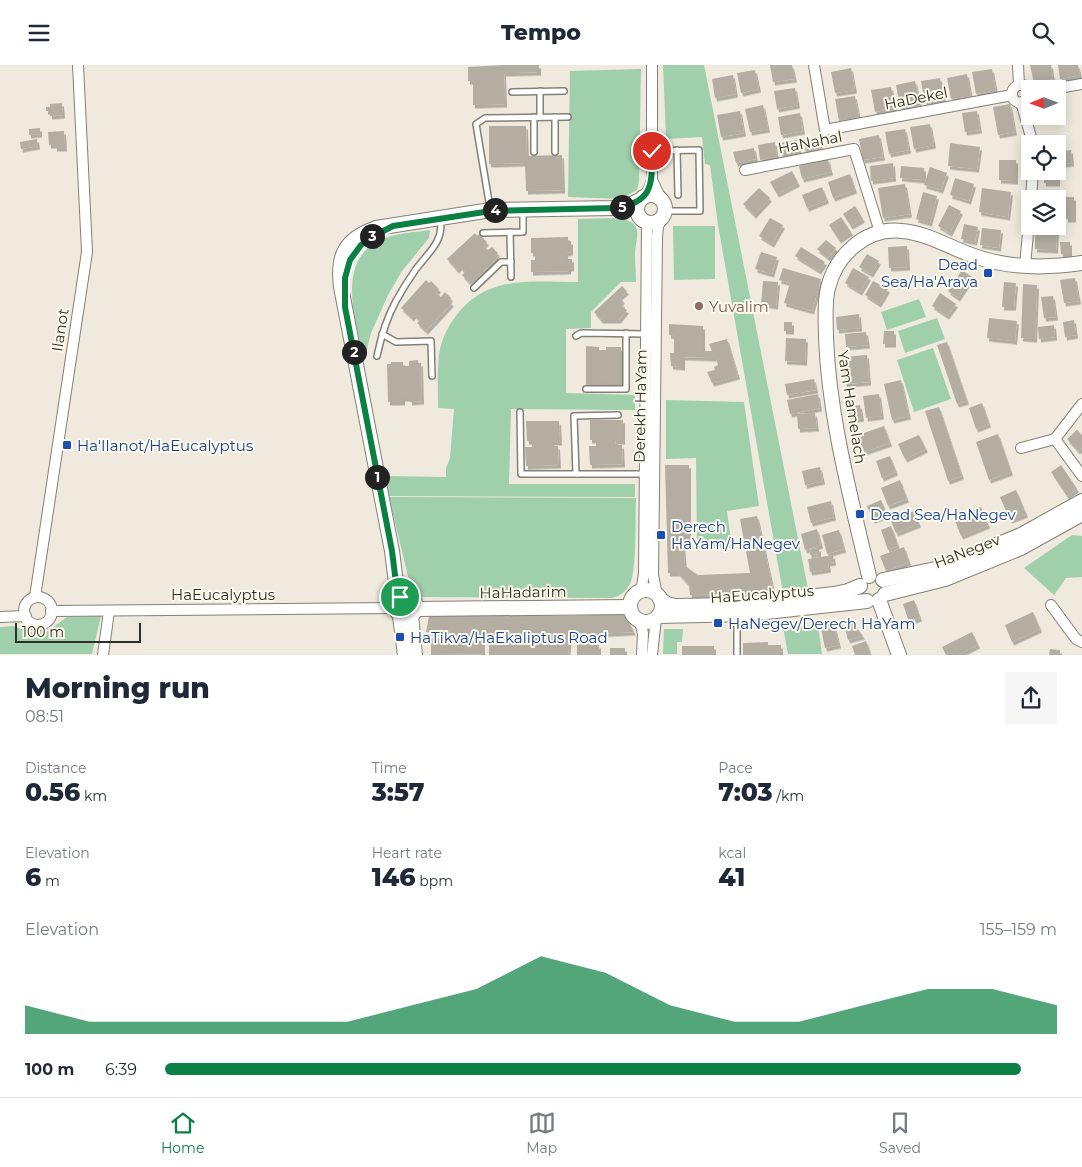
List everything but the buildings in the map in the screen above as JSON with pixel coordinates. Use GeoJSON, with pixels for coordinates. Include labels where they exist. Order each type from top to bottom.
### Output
{"type":"FeatureCollection","features":[{"type":"Feature","properties":{"kind":"street","name":"Ilanot"},"geometry":{"type":"LineString","coordinates":[[35,597],[87,252],[78,65]]}},
{"type":"Feature","properties":{"kind":"street"},"geometry":{"type":"LineString","coordinates":[[642,219],[637,207],[649,189],[652,180],[652,65]]}},
{"type":"Feature","properties":{"kind":"street","name":"HaDekel"},"geometry":{"type":"LineString","coordinates":[[814,65],[825,130],[1012,95]]}},
{"type":"Feature","properties":{"kind":"street"},"geometry":{"type":"LineString","coordinates":[[1018,65],[1019,85],[1014,87],[1012,95],[1016,101],[1021,103]]}},
{"type":"Feature","properties":{"kind":"street"},"geometry":{"type":"LineString","coordinates":[[1066,87],[1082,84]]}},
{"type":"Feature","properties":{"kind":"street","name":"HaNahal"},"geometry":{"type":"LineString","coordinates":[[746,170],[854,149],[880,232]]}},
{"type":"Feature","properties":{"kind":"street"},"geometry":{"type":"LineString","coordinates":[[416,655],[392,551],[345,307],[345,278],[350,260],[361,245],[393,226],[491,211],[614,208],[624,209],[654,223],[664,215],[664,202],[652,180]]}},
{"type":"Feature","properties":{"kind":"street"},"geometry":{"type":"LineString","coordinates":[[614,208],[629,205],[654,194],[660,197]]}},
{"type":"Feature","properties":{"kind":"street","name":"Derekh HaYam"},"geometry":{"type":"LineString","coordinates":[[658,597],[654,575],[657,237],[658,226],[664,215]]}},
{"type":"Feature","properties":{"kind":"street","name":"Derekh HaYam"},"geometry":{"type":"LineString","coordinates":[[638,592],[642,585],[644,574],[647,226],[642,219]]}},
{"type":"Feature","properties":{"kind":"street","name":"Yam Hamelach"},"geometry":{"type":"LineString","coordinates":[[900,655],[879,594],[861,594],[864,581],[827,371],[826,322],[828,288],[838,265],[848,250],[863,238],[880,232],[901,231],[924,235],[978,257],[1025,265],[1082,263]]}},
{"type":"Feature","properties":{"kind":"street"},"geometry":{"type":"LineString","coordinates":[[1025,265],[1028,235]]}},
{"type":"Feature","properties":{"kind":"street"},"geometry":{"type":"LineString","coordinates":[[1021,448],[1055,439],[1082,404]]}},
{"type":"Feature","properties":{"kind":"street"},"geometry":{"type":"LineString","coordinates":[[1055,439],[1082,476]]}},
{"type":"Feature","properties":{"kind":"street","name":"HaNegev"},"geometry":{"type":"LineString","coordinates":[[879,594],[1021,535],[1082,501]]}},
{"type":"Feature","properties":{"kind":"street","name":"HaNegev"},"geometry":{"type":"LineString","coordinates":[[879,594],[944,579],[1021,548],[1082,514]]}},
{"type":"Feature","properties":{"kind":"street"},"geometry":{"type":"LineString","coordinates":[[864,581],[878,576],[879,594]]}},
{"type":"Feature","properties":{"kind":"street","name":"HaEucalyptus"},"geometry":{"type":"LineString","coordinates":[[658,597],[667,604],[675,606],[738,605],[834,594],[848,591],[864,581]]}},
{"type":"Feature","properties":{"kind":"street"},"geometry":{"type":"LineString","coordinates":[[652,655],[657,617],[662,606],[658,597],[648,591],[638,592],[632,599],[630,607],[633,616],[648,622],[657,617]]}},
{"type":"Feature","properties":{"kind":"street","name":"HaEucalyptus"},"geometry":{"type":"LineString","coordinates":[[657,617],[737,615],[803,609],[879,594]]}},
{"type":"Feature","properties":{"kind":"street"},"geometry":{"type":"LineString","coordinates":[[35,597],[47,600],[52,611],[48,619],[40,624],[32,623],[26,616],[24,608],[35,597]]}},
{"type":"Feature","properties":{"kind":"street"},"geometry":{"type":"LineString","coordinates":[[1051,605],[1076,639],[1082,642]]}},
{"type":"Feature","properties":{"kind":"street"},"geometry":{"type":"LineString","coordinates":[[404,607],[405,655]]}},
{"type":"Feature","properties":{"kind":"street","name":"HaEucalyptus"},"geometry":{"type":"LineString","coordinates":[[52,611],[404,607]]}},
{"type":"Feature","properties":{"kind":"street","name":"HaHadarim"},"geometry":{"type":"LineString","coordinates":[[404,607],[630,607]]}},
{"type":"Feature","properties":{"kind":"street"},"geometry":{"type":"LineString","coordinates":[[103,655],[110,611]]}},
{"type":"Feature","properties":{"kind":"street"},"geometry":{"type":"LineString","coordinates":[[0,617],[26,616]]}},
{"type":"Feature","properties":{"kind":"street"},"geometry":{"type":"LineString","coordinates":[[639,620],[642,633],[642,655]]}},
{"type":"Feature","properties":{"kind":"lane"},"geometry":{"type":"LineString","coordinates":[[540,91],[540,117]]}},
{"type":"Feature","properties":{"kind":"lane"},"geometry":{"type":"LineString","coordinates":[[512,92],[564,91]]}},
{"type":"Feature","properties":{"kind":"lane"},"geometry":{"type":"LineString","coordinates":[[534,117],[534,152]]}},
{"type":"Feature","properties":{"kind":"lane"},"geometry":{"type":"LineString","coordinates":[[555,117],[556,152]]}},
{"type":"Feature","properties":{"kind":"lane"},"geometry":{"type":"LineString","coordinates":[[491,211],[476,124],[485,118],[568,117]]}},
{"type":"Feature","properties":{"kind":"lane"},"geometry":{"type":"LineString","coordinates":[[677,150],[678,195]]}},
{"type":"Feature","properties":{"kind":"lane"},"geometry":{"type":"LineString","coordinates":[[652,151],[699,150],[700,211],[664,215]]}},
{"type":"Feature","properties":{"kind":"lane"},"geometry":{"type":"LineString","coordinates":[[483,233],[523,232],[523,209]]}},
{"type":"Feature","properties":{"kind":"lane"},"geometry":{"type":"LineString","coordinates":[[377,356],[382,334],[390,313],[402,291],[438,242],[441,231],[440,218]]}},
{"type":"Feature","properties":{"kind":"lane"},"geometry":{"type":"LineString","coordinates":[[510,233],[511,277]]}},
{"type":"Feature","properties":{"kind":"lane"},"geometry":{"type":"LineString","coordinates":[[474,288],[501,262],[511,262]]}},
{"type":"Feature","properties":{"kind":"lane"},"geometry":{"type":"LineString","coordinates":[[576,336],[581,333],[646,334]]}},
{"type":"Feature","properties":{"kind":"lane"},"geometry":{"type":"LineString","coordinates":[[586,389],[626,389],[626,333]]}},
{"type":"Feature","properties":{"kind":"lane"},"geometry":{"type":"LineString","coordinates":[[382,334],[396,341],[431,341],[432,376]]}},
{"type":"Feature","properties":{"kind":"lane"},"geometry":{"type":"LineString","coordinates":[[520,412],[521,474],[645,474]]}},
{"type":"Feature","properties":{"kind":"lane"},"geometry":{"type":"LineString","coordinates":[[576,474],[574,416],[618,415]]}},
{"type":"Feature","properties":{"kind":"lane"},"geometry":{"type":"LineString","coordinates":[[737,615],[737,655]]}},
{"type":"Feature","properties":{"kind":"green space"},"geometry":{"type":"Polygon","coordinates":[[[663,65],[704,65],[808,589],[783,593],[718,225],[710,165],[705,164],[702,137],[666,139],[663,65]]]}},
{"type":"Feature","properties":{"kind":"green space"},"geometry":{"type":"Polygon","coordinates":[[[641,69],[639,182],[637,190],[621,199],[568,197],[570,71],[641,69]]]}},
{"type":"Feature","properties":{"kind":"green space"},"geometry":{"type":"Polygon","coordinates":[[[619,218],[633,223],[636,227],[636,282],[621,282],[591,312],[591,328],[566,329],[566,393],[635,395],[635,410],[511,409],[509,484],[635,484],[635,497],[388,496],[384,476],[446,477],[446,468],[450,458],[454,409],[438,408],[438,361],[443,339],[456,316],[468,302],[496,287],[512,283],[544,281],[578,282],[578,219],[619,218]]]}},
{"type":"Feature","properties":{"kind":"green space"},"geometry":{"type":"Polygon","coordinates":[[[673,226],[715,226],[715,279],[674,280],[673,226]]]}},
{"type":"Feature","properties":{"kind":"green space"},"geometry":{"type":"Polygon","coordinates":[[[430,230],[429,238],[402,271],[388,295],[371,333],[364,361],[353,310],[352,292],[353,275],[359,260],[369,247],[385,238],[430,230]]]}},
{"type":"Feature","properties":{"kind":"green space"},"geometry":{"type":"Polygon","coordinates":[[[919,299],[926,317],[887,330],[881,312],[919,299]]]}},
{"type":"Feature","properties":{"kind":"green space"},"geometry":{"type":"Polygon","coordinates":[[[937,318],[945,339],[905,353],[898,331],[937,318]]]}},
{"type":"Feature","properties":{"kind":"green space"},"geometry":{"type":"Polygon","coordinates":[[[933,348],[951,399],[914,412],[897,360],[933,348]]]}},
{"type":"Feature","properties":{"kind":"green space"},"geometry":{"type":"Polygon","coordinates":[[[666,400],[744,402],[759,506],[727,511],[732,548],[697,548],[696,458],[666,459],[666,400]]]}},
{"type":"Feature","properties":{"kind":"green space"},"geometry":{"type":"Polygon","coordinates":[[[389,497],[636,498],[635,555],[630,584],[623,593],[612,598],[413,597],[389,497]]]}},
{"type":"Feature","properties":{"kind":"green space"},"geometry":{"type":"Polygon","coordinates":[[[1072,535],[1082,536],[1082,577],[1066,578],[1054,595],[1024,568],[1072,535]]]}},
{"type":"Feature","properties":{"kind":"green space"},"geometry":{"type":"Polygon","coordinates":[[[101,616],[92,654],[0,654],[0,627],[13,626],[30,632],[48,631],[67,617],[101,616]]]}},
{"type":"Feature","properties":{"kind":"green space"},"geometry":{"type":"Polygon","coordinates":[[[818,625],[822,654],[788,654],[783,627],[818,625]]]}},
{"type":"Feature","properties":{"kind":"green space"},"geometry":{"type":"Polygon","coordinates":[[[664,629],[683,629],[682,642],[677,642],[677,654],[663,654],[664,629]]]}},
{"type":"Feature","properties":{"kind":"place","name":"Dead Sea/Ha'Arava"},"geometry":{"type":"Point","coordinates":[988,273]}},
{"type":"Feature","properties":{"kind":"place","name":"Yuvalim"},"geometry":{"type":"Point","coordinates":[699,306]}},
{"type":"Feature","properties":{"kind":"place","name":"Ha'Ilanot/HaEucalyptus"},"geometry":{"type":"Point","coordinates":[67,445]}},
{"type":"Feature","properties":{"kind":"place","name":"Dead Sea/HaNegev"},"geometry":{"type":"Point","coordinates":[860,514]}},
{"type":"Feature","properties":{"kind":"place","name":"Derech HaYam/HaNegev"},"geometry":{"type":"Point","coordinates":[661,535]}},
{"type":"Feature","properties":{"kind":"place","name":"HaNegev/Derech HaYam"},"geometry":{"type":"Point","coordinates":[718,623]}},
{"type":"Feature","properties":{"kind":"place","name":"HaTikva/HaEkaliptus Road"},"geometry":{"type":"Point","coordinates":[400,637]}},
{"type":"Feature","properties":{"kind":"route"},"geometry":{"type":"LineString","coordinates":[[400,597],[398,599],[392,551],[345,307],[344,287],[350,260],[361,245],[380,231],[393,226],[477,212],[523,209],[614,208],[629,205],[640,200],[651,185],[652,151]]}}]}
